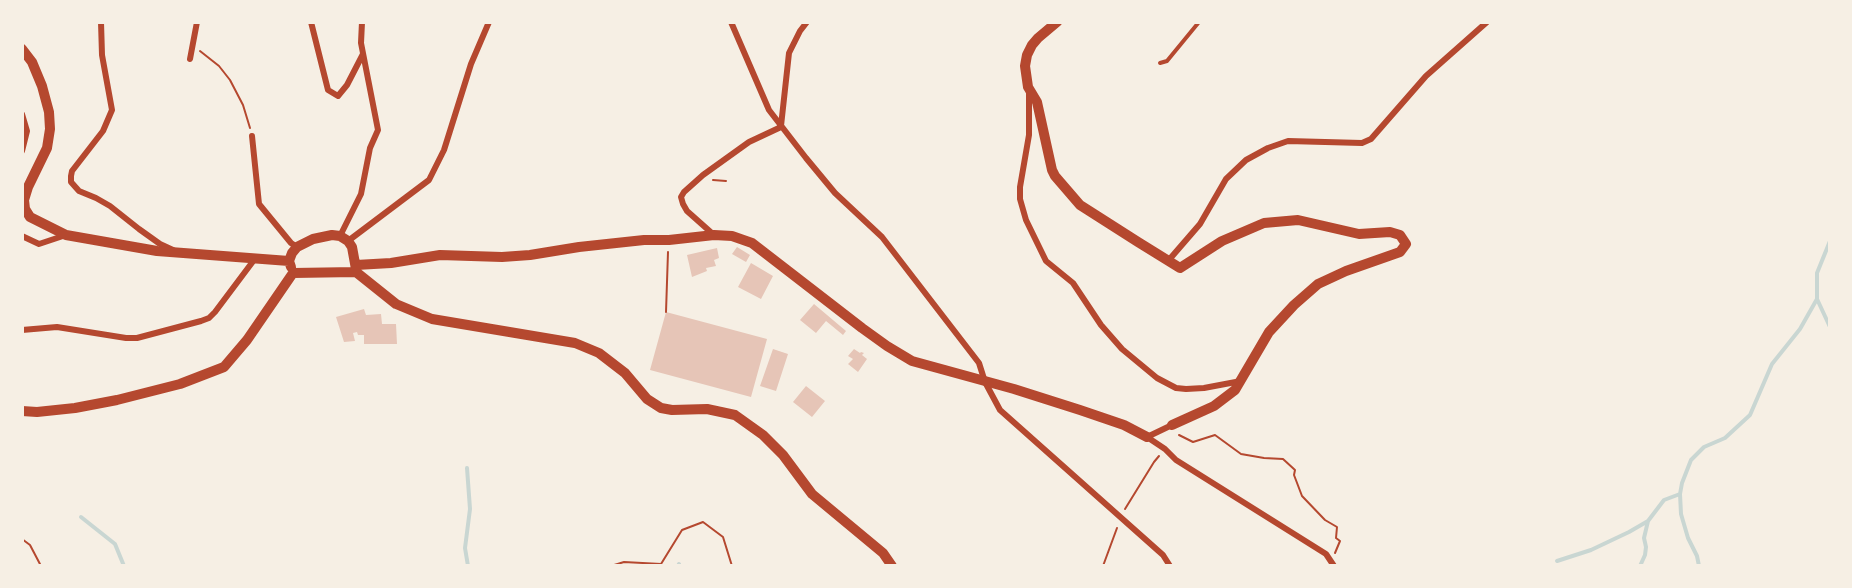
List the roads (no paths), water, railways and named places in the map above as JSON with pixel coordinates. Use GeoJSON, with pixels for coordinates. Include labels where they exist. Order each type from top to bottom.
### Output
{"type":"FeatureCollection","features":[{"type":"Feature","properties":{"kind":"street"},"geometry":{"type":"LineString","coordinates":[[101,22],[102,56],[112,110],[103,131],[72,171],[71,182],[79,191],[110,206],[160,244],[180,253]]}},
{"type":"Feature","properties":{"kind":"street"},"geometry":{"type":"LineString","coordinates":[[190,59],[197,22]]}},
{"type":"Feature","properties":{"kind":"street"},"geometry":{"type":"LineString","coordinates":[[311,22],[328,90],[338,96],[347,85],[364,54]]}},
{"type":"Feature","properties":{"kind":"street"},"geometry":{"type":"LineString","coordinates":[[344,239],[361,194],[370,148],[378,130],[361,43],[362,22]]}},
{"type":"Feature","properties":{"kind":"street"},"geometry":{"type":"LineString","coordinates":[[344,239],[429,180],[444,150],[471,64],[489,22]]}},
{"type":"Feature","properties":{"kind":"street"},"geometry":{"type":"LineString","coordinates":[[731,22],[769,110],[835,193],[882,237],[979,363],[1000,410],[1163,555],[1170,566]]}},
{"type":"Feature","properties":{"kind":"street"},"geometry":{"type":"LineString","coordinates":[[781,127],[789,53],[807,22]]}},
{"type":"Feature","properties":{"kind":"street"},"geometry":{"type":"LineString","coordinates":[[1057,22],[1032,45],[1025,66],[1029,135],[1020,199],[1026,220],[1046,261],[1073,283],[1101,325],[1122,350],[1157,378],[1176,388],[1186,389],[1204,388],[1241,380]]}},
{"type":"Feature","properties":{"kind":"street"},"geometry":{"type":"LineString","coordinates":[[1168,261],[1200,224],[1226,178],[1246,160],[1268,148],[1288,141],[1362,143],[1371,139],[1426,76],[1487,22]]}},
{"type":"Feature","properties":{"kind":"street"},"geometry":{"type":"LineString","coordinates":[[22,49],[32,62],[42,86],[50,129],[47,148],[25,195],[25,209],[33,219],[66,235],[157,251],[289,261]]}},
{"type":"Feature","properties":{"kind":"street"},"geometry":{"type":"LineString","coordinates":[[1028,87],[1037,102],[1055,176],[1080,205],[1180,268],[1222,242],[1264,223],[1298,220],[1359,234],[1390,232],[1400,234],[1406,244],[1400,252],[1346,271],[1318,284],[1269,332],[1235,390],[1214,406],[1147,437]]}},
{"type":"Feature","properties":{"kind":"street"},"geometry":{"type":"LineString","coordinates":[[22,114],[27,131],[22,151]]}},
{"type":"Feature","properties":{"kind":"street"},"geometry":{"type":"LineString","coordinates":[[714,235],[687,211],[681,197],[684,192],[748,142],[781,127]]}},
{"type":"Feature","properties":{"kind":"street"},"geometry":{"type":"LineString","coordinates":[[252,136],[260,204],[291,243],[297,247]]}},
{"type":"Feature","properties":{"kind":"street"},"geometry":{"type":"LineString","coordinates":[[22,236],[39,244],[66,235]]}},
{"type":"Feature","properties":{"kind":"street"},"geometry":{"type":"LineString","coordinates":[[293,273],[356,268],[440,255],[502,257],[644,240],[714,235],[732,236],[752,243],[862,328],[912,361],[984,378],[1113,422],[1147,437],[1176,460],[1326,554],[1333,563]]}},
{"type":"Feature","properties":{"kind":"street"},"geometry":{"type":"LineString","coordinates":[[293,273],[289,261],[297,247],[321,236],[344,239],[352,247],[356,268],[396,304],[432,319],[575,343],[599,353],[625,373],[647,399],[662,408],[707,409],[735,415],[763,435],[783,455],[812,494],[883,553],[891,566]]}},
{"type":"Feature","properties":{"kind":"street"},"geometry":{"type":"LineString","coordinates":[[22,330],[57,327],[137,338],[201,321],[209,318],[215,312],[254,260]]}},
{"type":"Feature","properties":{"kind":"street"},"geometry":{"type":"LineString","coordinates":[[22,411],[37,412],[75,408],[117,400],[180,384],[224,367],[247,340],[293,273]]}},
{"type":"Feature","properties":{"kind":"lane"},"geometry":{"type":"LineString","coordinates":[[1160,63],[1167,61],[1199,22]]}},
{"type":"Feature","properties":{"kind":"waterway"},"geometry":{"type":"LineString","coordinates":[[1699,566],[1681,514],[1682,483],[1691,460],[1704,447],[1725,438],[1750,415],[1772,364],[1800,329],[1817,299],[1817,273],[1830,241]]}},
{"type":"Feature","properties":{"kind":"waterway"},"geometry":{"type":"LineString","coordinates":[[1817,299],[1830,327]]}},
{"type":"Feature","properties":{"kind":"waterway"},"geometry":{"type":"LineString","coordinates":[[467,468],[470,509],[465,548],[468,566]]}},
{"type":"Feature","properties":{"kind":"waterway"},"geometry":{"type":"LineString","coordinates":[[1557,561],[1591,550],[1629,532],[1648,521],[1664,500],[1680,494]]}},
{"type":"Feature","properties":{"kind":"waterway"},"geometry":{"type":"LineString","coordinates":[[81,517],[115,544],[124,566]]}},
{"type":"Feature","properties":{"kind":"waterway"},"geometry":{"type":"LineString","coordinates":[[1640,566],[1645,555],[1644,538],[1648,521]]}}]}
